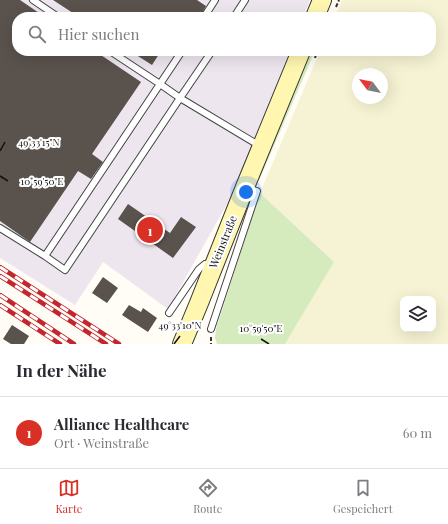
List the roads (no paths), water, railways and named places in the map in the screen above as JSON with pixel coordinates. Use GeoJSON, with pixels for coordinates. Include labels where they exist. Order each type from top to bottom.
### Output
{"type":"FeatureCollection","features":[{"type":"Feature","properties":{"kind":"main road"},"geometry":{"type":"LineString","coordinates":[[317,12],[322,0]]}},
{"type":"Feature","properties":{"kind":"main road","name":"Weinstraße"},"geometry":{"type":"LineString","coordinates":[[182,344],[200,303],[245,187],[299,56]]}},
{"type":"Feature","properties":{"kind":"lane"},"geometry":{"type":"LineString","coordinates":[[33,0],[51,12]]}},
{"type":"Feature","properties":{"kind":"lane"},"geometry":{"type":"LineString","coordinates":[[207,12],[215,0]]}},
{"type":"Feature","properties":{"kind":"lane"},"geometry":{"type":"LineString","coordinates":[[237,12],[245,0]]}},
{"type":"Feature","properties":{"kind":"lane"},"geometry":{"type":"LineString","coordinates":[[118,56],[180,98],[262,146]]}},
{"type":"Feature","properties":{"kind":"lane"},"geometry":{"type":"LineString","coordinates":[[45,256],[179,56]]}},
{"type":"Feature","properties":{"kind":"lane"},"geometry":{"type":"LineString","coordinates":[[0,228],[65,270],[209,56]]}},
{"type":"Feature","properties":{"kind":"lane"},"geometry":{"type":"LineString","coordinates":[[212,329],[257,191],[245,187]]}},
{"type":"Feature","properties":{"kind":"lane"},"geometry":{"type":"LineString","coordinates":[[169,313],[199,269],[205,264],[215,262]]}},
{"type":"Feature","properties":{"kind":"railway"},"geometry":{"type":"LineString","coordinates":[[0,267],[119,344]]}},
{"type":"Feature","properties":{"kind":"railway"},"geometry":{"type":"LineString","coordinates":[[0,276],[106,344]]}},
{"type":"Feature","properties":{"kind":"railway"},"geometry":{"type":"LineString","coordinates":[[0,295],[74,344]]}},
{"type":"Feature","properties":{"kind":"railway"},"geometry":{"type":"LineString","coordinates":[[0,305],[60,344]]}},
{"type":"Feature","properties":{"kind":"place","name":"Alliance Healthcare"},"geometry":{"type":"Point","coordinates":[150,230]}}]}
